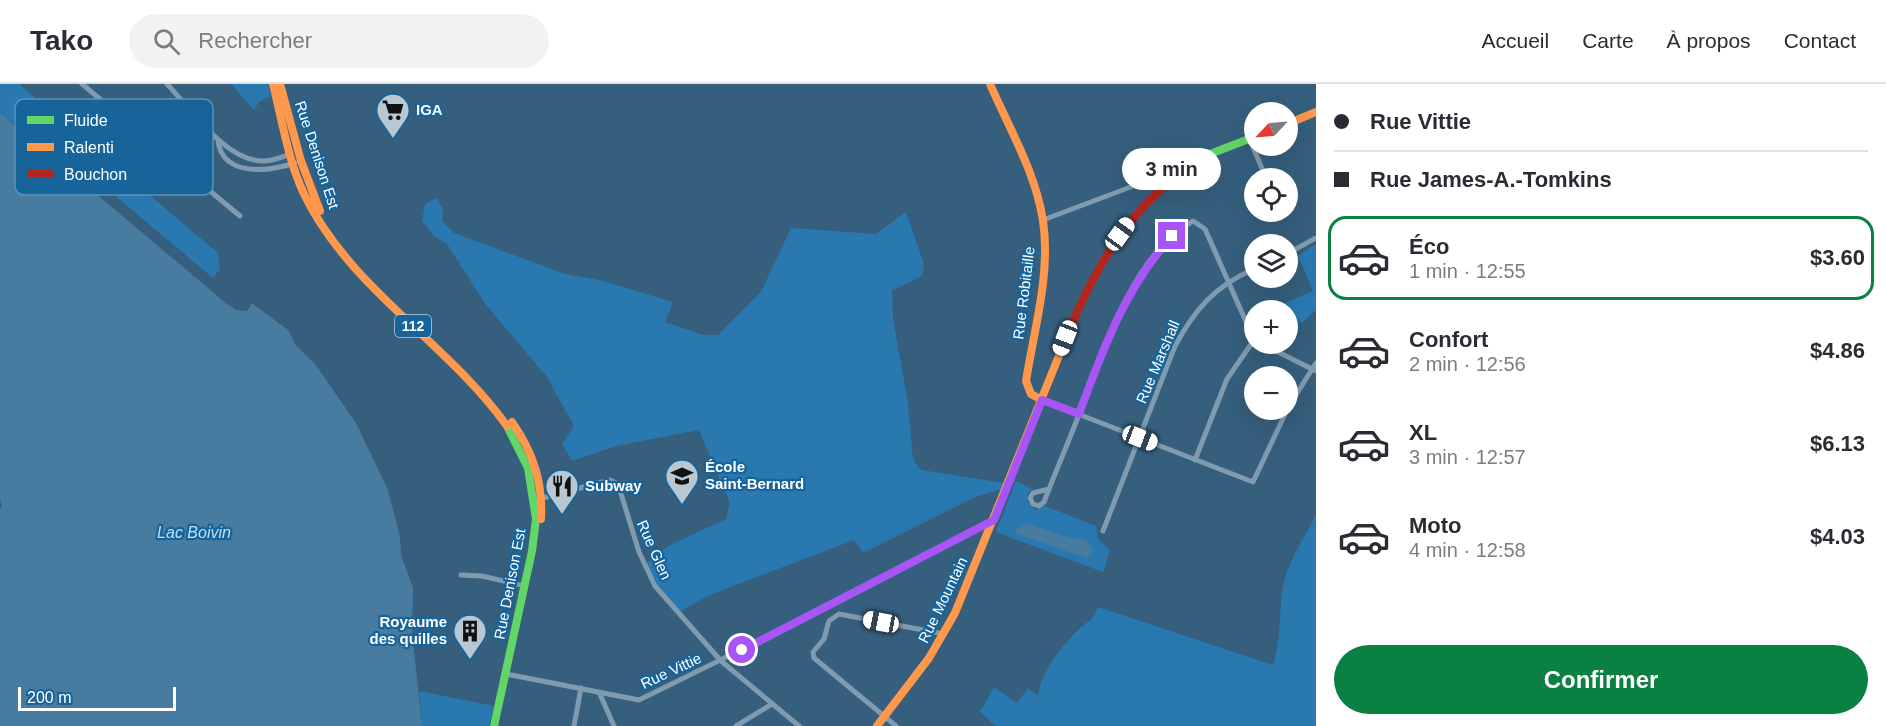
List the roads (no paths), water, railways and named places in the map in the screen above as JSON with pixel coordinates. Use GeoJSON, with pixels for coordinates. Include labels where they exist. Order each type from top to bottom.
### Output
{"type":"FeatureCollection","features":[{"type":"Feature","properties":{"kind":"street"},"geometry":{"type":"LineString","coordinates":[[82,84],[100,99]]}},
{"type":"Feature","properties":{"kind":"street"},"geometry":{"type":"LineString","coordinates":[[167,84],[181,99]]}},
{"type":"Feature","properties":{"kind":"street","name":"Rue Denison Est"},"geometry":{"type":"LineString","coordinates":[[273,84],[296,158],[330,233],[361,277],[502,415],[514,424],[539,474],[541,518],[532,548],[494,726]]}},
{"type":"Feature","properties":{"kind":"street","name":"Rue Denison Est"},"geometry":{"type":"LineString","coordinates":[[280,84],[296,158]]}},
{"type":"Feature","properties":{"kind":"street","name":"Rue Robitaille"},"geometry":{"type":"LineString","coordinates":[[990,84],[1033,187],[1043,220],[1044,252],[1026,381],[1031,394],[1042,400]]}},
{"type":"Feature","properties":{"kind":"street"},"geometry":{"type":"LineString","coordinates":[[1298,119],[1316,112]]}},
{"type":"Feature","properties":{"kind":"street"},"geometry":{"type":"LineString","coordinates":[[213,135],[218,141],[246,158],[265,161],[296,158]]}},
{"type":"Feature","properties":{"kind":"street"},"geometry":{"type":"LineString","coordinates":[[218,141],[220,150],[238,165],[264,170],[296,158]]}},
{"type":"Feature","properties":{"kind":"street","name":"Rue Mountain"},"geometry":{"type":"LineString","coordinates":[[877,726],[944,634],[994,520],[1079,302],[1107,252],[1134,215],[1164,186],[1196,162],[1244,141]]}},
{"type":"Feature","properties":{"kind":"street"},"geometry":{"type":"LineString","coordinates":[[264,170],[265,161]]}},
{"type":"Feature","properties":{"kind":"street"},"geometry":{"type":"LineString","coordinates":[[1043,220],[1196,162]]}},
{"type":"Feature","properties":{"kind":"street"},"geometry":{"type":"LineString","coordinates":[[213,194],[240,216]]}},
{"type":"Feature","properties":{"kind":"street"},"geometry":{"type":"LineString","coordinates":[[1049,489],[1110,331],[1123,304],[1158,251],[1172,236],[1193,221],[1205,229],[1244,318]]}},
{"type":"Feature","properties":{"kind":"street"},"geometry":{"type":"LineString","coordinates":[[1298,248],[1316,238]]}},
{"type":"Feature","properties":{"kind":"street","name":"Rue Marshall"},"geometry":{"type":"LineString","coordinates":[[1103,531],[1175,346],[1191,317],[1206,300],[1244,274]]}},
{"type":"Feature","properties":{"kind":"street"},"geometry":{"type":"LineString","coordinates":[[1195,460],[1227,380],[1245,354]]}},
{"type":"Feature","properties":{"kind":"street"},"geometry":{"type":"LineString","coordinates":[[1283,354],[1314,368],[1298,392]]}},
{"type":"Feature","properties":{"kind":"street"},"geometry":{"type":"LineString","coordinates":[[1042,400],[1253,482],[1282,420]]}},
{"type":"Feature","properties":{"kind":"street","name":"Rue Glen"},"geometry":{"type":"LineString","coordinates":[[539,499],[610,480],[618,484],[639,552],[655,586],[721,661],[799,726]]}},
{"type":"Feature","properties":{"kind":"street","name":"Rue Vittie"},"geometry":{"type":"LineString","coordinates":[[506,674],[639,700],[721,661],[994,520]]}},
{"type":"Feature","properties":{"kind":"street"},"geometry":{"type":"LineString","coordinates":[[461,575],[482,576],[525,586]]}},
{"type":"Feature","properties":{"kind":"street"},"geometry":{"type":"LineString","coordinates":[[896,726],[814,658],[813,652],[824,639],[833,616],[839,614],[944,634]]}},
{"type":"Feature","properties":{"kind":"street"},"geometry":{"type":"LineString","coordinates":[[574,726],[581,688]]}},
{"type":"Feature","properties":{"kind":"street"},"geometry":{"type":"LineString","coordinates":[[599,692],[614,726]]}},
{"type":"Feature","properties":{"kind":"street"},"geometry":{"type":"LineString","coordinates":[[736,726],[772,704]]}},
{"type":"Feature","properties":{"kind":"water","name":"Lac Boivin"},"geometry":{"type":"Polygon","coordinates":[[[0,113],[15,126],[15,195],[97,195],[227,304],[237,310],[247,311],[252,303],[288,330],[295,344],[315,364],[356,423],[388,490],[400,537],[401,555],[413,588],[412,631],[422,726],[0,726],[0,508],[2,506],[0,500],[0,113]]]}},
{"type":"Feature","properties":{"kind":"water"},"geometry":{"type":"Polygon","coordinates":[[[1025,523],[1070,538],[1085,540],[1092,548],[1092,554],[1087,558],[1017,534],[1016,529],[1025,523]]]}},
{"type":"Feature","properties":{"kind":"place","name":"IGA"},"geometry":{"type":"Point","coordinates":[393,139]}},
{"type":"Feature","properties":{"kind":"place","name":"École Saint-Bernard"},"geometry":{"type":"Point","coordinates":[682,505]}},
{"type":"Feature","properties":{"kind":"place","name":"Subway"},"geometry":{"type":"Point","coordinates":[562,515]}},
{"type":"Feature","properties":{"kind":"place","name":"Royaume des quilles"},"geometry":{"type":"Point","coordinates":[470,660]}}]}
